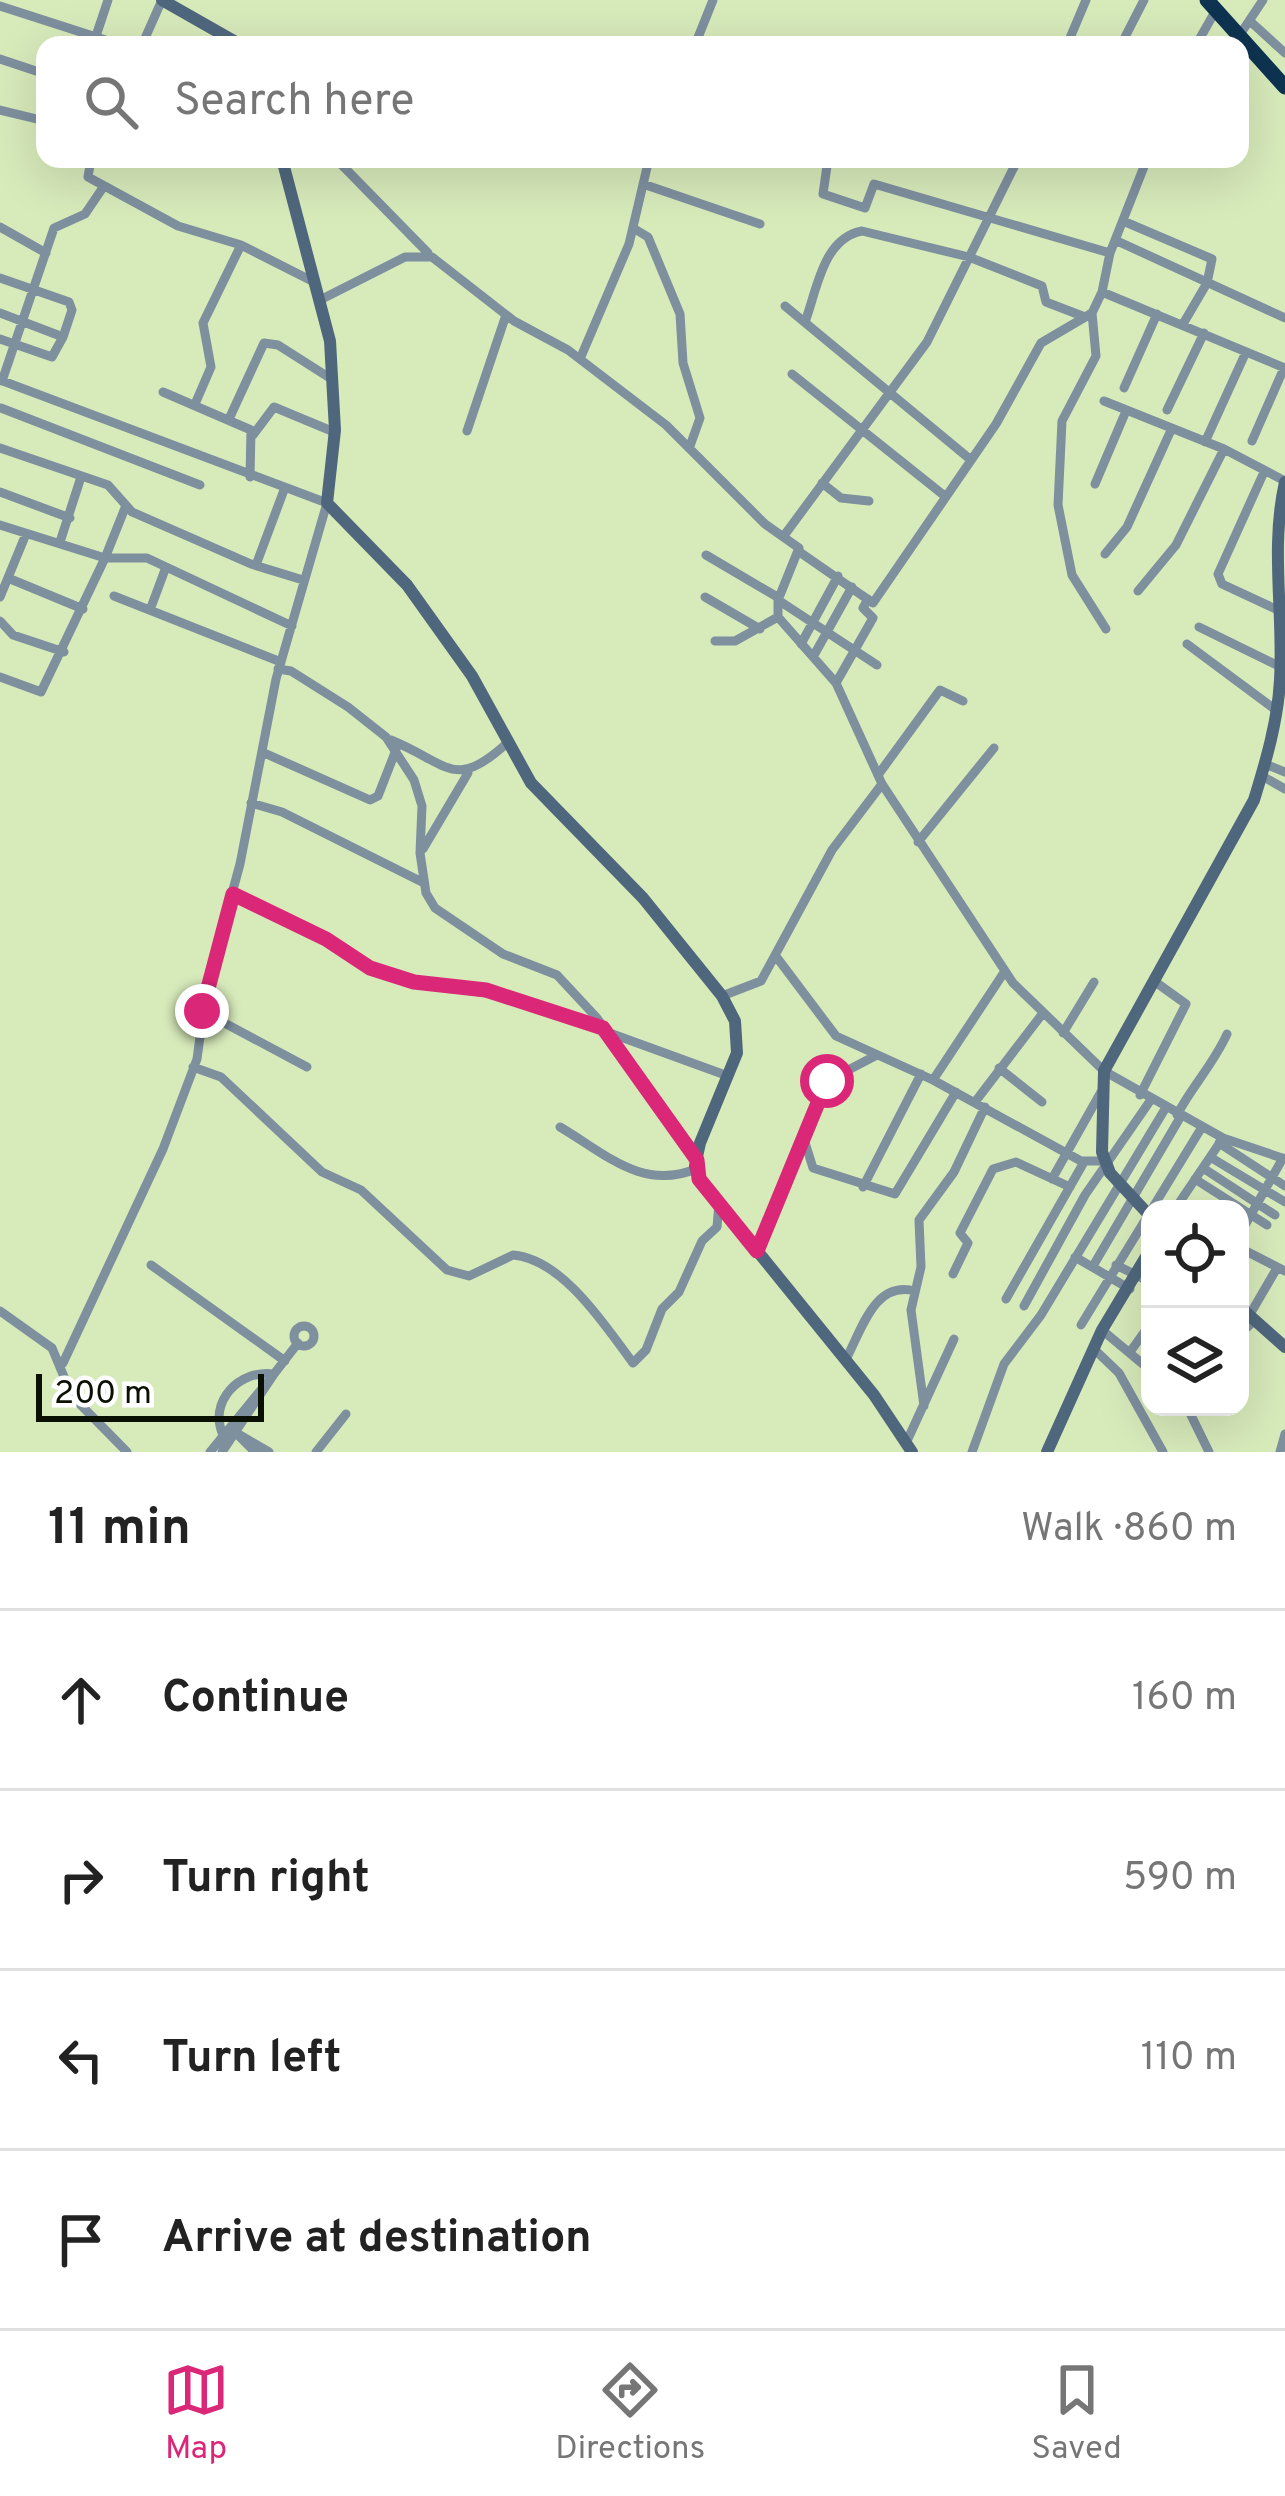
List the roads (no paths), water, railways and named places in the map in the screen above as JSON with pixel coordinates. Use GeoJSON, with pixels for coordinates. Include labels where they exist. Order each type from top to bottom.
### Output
{"type":"FeatureCollection","features":[{"type":"Feature","properties":{"kind":"highway"},"geometry":{"type":"LineString","coordinates":[[1214,3],[1285,72]]}},
{"type":"Feature","properties":{"kind":"highway"},"geometry":{"type":"LineString","coordinates":[[1245,29],[1285,87]]}},
{"type":"Feature","properties":{"kind":"street"},"geometry":{"type":"LineString","coordinates":[[0,6],[96,36],[108,0]]}},
{"type":"Feature","properties":{"kind":"street"},"geometry":{"type":"LineString","coordinates":[[146,36],[162,0],[218,36]]}},
{"type":"Feature","properties":{"kind":"street"},"geometry":{"type":"LineString","coordinates":[[698,36],[713,0]]}},
{"type":"Feature","properties":{"kind":"street"},"geometry":{"type":"LineString","coordinates":[[1070,36],[1086,0]]}},
{"type":"Feature","properties":{"kind":"street"},"geometry":{"type":"LineString","coordinates":[[1126,36],[1144,0]]}},
{"type":"Feature","properties":{"kind":"street"},"geometry":{"type":"LineString","coordinates":[[1263,0],[1245,29],[1285,53]]}},
{"type":"Feature","properties":{"kind":"street"},"geometry":{"type":"LineString","coordinates":[[1200,36],[1214,3]]}},
{"type":"Feature","properties":{"kind":"street"},"geometry":{"type":"LineString","coordinates":[[0,59],[36,71]]}},
{"type":"Feature","properties":{"kind":"street"},"geometry":{"type":"LineString","coordinates":[[0,110],[36,119]]}},
{"type":"Feature","properties":{"kind":"street"},"geometry":{"type":"LineString","coordinates":[[89,168],[86,175],[178,226],[241,244],[317,283]]}},
{"type":"Feature","properties":{"kind":"street"},"geometry":{"type":"LineString","coordinates":[[62,1364],[164,1150],[193,1067],[280,666],[327,503],[333,380],[322,299],[285,168]]}},
{"type":"Feature","properties":{"kind":"street"},"geometry":{"type":"LineString","coordinates":[[345,168],[432,256],[506,315],[580,359],[690,446],[801,553],[873,603],[971,460],[1041,343],[1088,315],[1102,292],[1110,253],[1143,168]]}},
{"type":"Feature","properties":{"kind":"street"},"geometry":{"type":"LineString","coordinates":[[580,359],[633,228],[647,168]]}},
{"type":"Feature","properties":{"kind":"street"},"geometry":{"type":"LineString","coordinates":[[827,168],[823,194],[865,208],[874,184],[1110,253]]}},
{"type":"Feature","properties":{"kind":"street"},"geometry":{"type":"LineString","coordinates":[[783,537],[927,342],[1014,168]]}},
{"type":"Feature","properties":{"kind":"street"},"geometry":{"type":"LineString","coordinates":[[643,184],[760,224]]}},
{"type":"Feature","properties":{"kind":"street"},"geometry":{"type":"LineString","coordinates":[[104,186],[85,214],[57,225],[1,381],[327,503],[407,585],[472,676],[531,783],[644,898],[722,996],[735,1021],[737,1053],[696,1165],[669,1179],[650,1178],[560,1126]]}},
{"type":"Feature","properties":{"kind":"street"},"geometry":{"type":"LineString","coordinates":[[1123,220],[1212,260],[1207,283],[1183,324]]}},
{"type":"Feature","properties":{"kind":"street"},"geometry":{"type":"LineString","coordinates":[[0,227],[46,253]]}},
{"type":"Feature","properties":{"kind":"street"},"geometry":{"type":"LineString","coordinates":[[633,228],[648,237],[680,314],[683,363],[700,418],[690,446]]}},
{"type":"Feature","properties":{"kind":"street"},"geometry":{"type":"LineString","coordinates":[[806,322],[830,251],[849,234],[878,232],[969,256],[1042,286],[1046,302],[1088,315]]}},
{"type":"Feature","properties":{"kind":"street"},"geometry":{"type":"LineString","coordinates":[[1115,240],[1285,318]]}},
{"type":"Feature","properties":{"kind":"street"},"geometry":{"type":"LineString","coordinates":[[195,404],[211,367],[203,323],[241,244]]}},
{"type":"Feature","properties":{"kind":"street"},"geometry":{"type":"LineString","coordinates":[[322,299],[405,257],[432,256]]}},
{"type":"Feature","properties":{"kind":"street"},"geometry":{"type":"LineString","coordinates":[[0,278],[71,305],[52,357],[0,339]]}},
{"type":"Feature","properties":{"kind":"street"},"geometry":{"type":"LineString","coordinates":[[1102,292],[1285,368],[1252,441]]}},
{"type":"Feature","properties":{"kind":"street"},"geometry":{"type":"LineString","coordinates":[[785,305],[971,460]]}},
{"type":"Feature","properties":{"kind":"street"},"geometry":{"type":"LineString","coordinates":[[0,313],[63,337]]}},
{"type":"Feature","properties":{"kind":"street"},"geometry":{"type":"LineString","coordinates":[[1124,388],[1157,314]]}},
{"type":"Feature","properties":{"kind":"street"},"geometry":{"type":"LineString","coordinates":[[467,431],[506,315]]}},
{"type":"Feature","properties":{"kind":"street"},"geometry":{"type":"LineString","coordinates":[[1088,315],[1096,356],[1062,422],[1058,505],[1072,575],[1106,628]]}},
{"type":"Feature","properties":{"kind":"street"},"geometry":{"type":"LineString","coordinates":[[1167,410],[1204,333]]}},
{"type":"Feature","properties":{"kind":"street"},"geometry":{"type":"LineString","coordinates":[[229,418],[264,343],[278,345],[333,380]]}},
{"type":"Feature","properties":{"kind":"street"},"geometry":{"type":"LineString","coordinates":[[1205,442],[1246,352]]}},
{"type":"Feature","properties":{"kind":"street"},"geometry":{"type":"LineString","coordinates":[[792,374],[946,497]]}},
{"type":"Feature","properties":{"kind":"street"},"geometry":{"type":"LineString","coordinates":[[19,388],[0,408],[200,485]]}},
{"type":"Feature","properties":{"kind":"street"},"geometry":{"type":"LineString","coordinates":[[164,392],[229,418],[253,435]]}},
{"type":"Feature","properties":{"kind":"street"},"geometry":{"type":"LineString","coordinates":[[1104,401],[1224,449],[1285,482],[1279,715],[1255,800],[1104,1072],[1100,1138],[1107,1163],[1141,1207]]}},
{"type":"Feature","properties":{"kind":"street"},"geometry":{"type":"LineString","coordinates":[[250,477],[253,435],[274,407],[334,432]]}},
{"type":"Feature","properties":{"kind":"street"},"geometry":{"type":"LineString","coordinates":[[1095,484],[1126,411]]}},
{"type":"Feature","properties":{"kind":"street"},"geometry":{"type":"LineString","coordinates":[[1105,554],[1127,527],[1172,428]]}},
{"type":"Feature","properties":{"kind":"street"},"geometry":{"type":"LineString","coordinates":[[0,448],[115,489],[124,508],[256,565],[303,580]]}},
{"type":"Feature","properties":{"kind":"street"},"geometry":{"type":"LineString","coordinates":[[1138,591],[1176,545],[1224,449]]}},
{"type":"Feature","properties":{"kind":"street"},"geometry":{"type":"LineString","coordinates":[[1264,472],[1218,574],[1222,584],[1280,611]]}},
{"type":"Feature","properties":{"kind":"street"},"geometry":{"type":"LineString","coordinates":[[60,542],[81,477]]}},
{"type":"Feature","properties":{"kind":"street"},"geometry":{"type":"LineString","coordinates":[[822,483],[842,498],[869,501]]}},
{"type":"Feature","properties":{"kind":"street"},"geometry":{"type":"LineString","coordinates":[[256,565],[284,490]]}},
{"type":"Feature","properties":{"kind":"street"},"geometry":{"type":"LineString","coordinates":[[0,491],[70,518]]}},
{"type":"Feature","properties":{"kind":"street"},"geometry":{"type":"LineString","coordinates":[[0,677],[41,692],[64,652],[124,508]]}},
{"type":"Feature","properties":{"kind":"street"},"geometry":{"type":"LineString","coordinates":[[1,528],[105,558],[141,556],[292,626]]}},
{"type":"Feature","properties":{"kind":"street"},"geometry":{"type":"LineString","coordinates":[[0,598],[26,534]]}},
{"type":"Feature","properties":{"kind":"street"},"geometry":{"type":"LineString","coordinates":[[801,553],[779,599],[778,617],[836,682],[880,779],[1005,971],[1104,1072],[1202,1127],[1285,1186]]}},
{"type":"Feature","properties":{"kind":"street"},"geometry":{"type":"LineString","coordinates":[[706,555],[877,664]]}},
{"type":"Feature","properties":{"kind":"street"},"geometry":{"type":"LineString","coordinates":[[150,610],[166,567]]}},
{"type":"Feature","properties":{"kind":"street"},"geometry":{"type":"LineString","coordinates":[[802,644],[838,577]]}},
{"type":"Feature","properties":{"kind":"street"},"geometry":{"type":"LineString","coordinates":[[8,578],[83,609]]}},
{"type":"Feature","properties":{"kind":"street"},"geometry":{"type":"LineString","coordinates":[[813,657],[852,587]]}},
{"type":"Feature","properties":{"kind":"street"},"geometry":{"type":"LineString","coordinates":[[114,596],[291,671],[386,737],[422,806],[420,853],[424,884],[435,908],[502,954],[557,975],[603,1028],[719,1203],[909,1447]]}},
{"type":"Feature","properties":{"kind":"street"},"geometry":{"type":"LineString","coordinates":[[705,597],[760,629]]}},
{"type":"Feature","properties":{"kind":"street"},"geometry":{"type":"LineString","coordinates":[[836,682],[873,618],[863,608],[868,599]]}},
{"type":"Feature","properties":{"kind":"street"},"geometry":{"type":"LineString","coordinates":[[715,641],[735,640],[778,617]]}},
{"type":"Feature","properties":{"kind":"street"},"geometry":{"type":"LineString","coordinates":[[0,621],[13,635],[64,652]]}},
{"type":"Feature","properties":{"kind":"street"},"geometry":{"type":"LineString","coordinates":[[1199,627],[1282,668]]}},
{"type":"Feature","properties":{"kind":"street"},"geometry":{"type":"LineString","coordinates":[[1187,644],[1279,715]]}},
{"type":"Feature","properties":{"kind":"street"},"geometry":{"type":"LineString","coordinates":[[722,996],[761,981],[832,850],[940,690],[963,700]]}},
{"type":"Feature","properties":{"kind":"street"},"geometry":{"type":"LineString","coordinates":[[386,737],[468,773]]}},
{"type":"Feature","properties":{"kind":"street"},"geometry":{"type":"LineString","coordinates":[[420,853],[468,773],[506,744]]}},
{"type":"Feature","properties":{"kind":"street"},"geometry":{"type":"LineString","coordinates":[[918,842],[994,748]]}},
{"type":"Feature","properties":{"kind":"street"},"geometry":{"type":"LineString","coordinates":[[262,752],[370,800],[378,796],[396,750]]}},
{"type":"Feature","properties":{"kind":"street"},"geometry":{"type":"LineString","coordinates":[[1263,770],[1285,772]]}},
{"type":"Feature","properties":{"kind":"street"},"geometry":{"type":"LineString","coordinates":[[1263,770],[1285,789]]}},
{"type":"Feature","properties":{"kind":"street"},"geometry":{"type":"LineString","coordinates":[[251,803],[282,812],[424,884]]}},
{"type":"Feature","properties":{"kind":"street"},"geometry":{"type":"LineString","coordinates":[[233,894],[326,939],[370,968],[414,982],[486,990],[728,1076]]}},
{"type":"Feature","properties":{"kind":"street"},"geometry":{"type":"LineString","coordinates":[[776,955],[836,1036],[933,1080],[1084,1162],[1107,1163]]}},
{"type":"Feature","properties":{"kind":"street"},"geometry":{"type":"LineString","coordinates":[[933,1080],[1005,971]]}},
{"type":"Feature","properties":{"kind":"street"},"geometry":{"type":"LineString","coordinates":[[1024,1306],[1145,1098],[1186,1004],[1154,981]]}},
{"type":"Feature","properties":{"kind":"street"},"geometry":{"type":"LineString","coordinates":[[1063,1033],[1094,982]]}},
{"type":"Feature","properties":{"kind":"street"},"geometry":{"type":"LineString","coordinates":[[202,1011],[307,1067]]}},
{"type":"Feature","properties":{"kind":"street"},"geometry":{"type":"LineString","coordinates":[[924,1406],[911,1310],[921,1267],[920,1220],[954,1172],[999,1068],[1043,1013]]}},
{"type":"Feature","properties":{"kind":"street"},"geometry":{"type":"LineString","coordinates":[[1093,1266],[1189,1091],[1208,1074],[1227,1034]]}},
{"type":"Feature","properties":{"kind":"street"},"geometry":{"type":"LineString","coordinates":[[757,1251],[827,1081],[877,1055]]}},
{"type":"Feature","properties":{"kind":"street"},"geometry":{"type":"LineString","coordinates":[[193,1067],[221,1077],[322,1172],[361,1190],[447,1270],[470,1276],[513,1255],[550,1272],[602,1322],[633,1363],[646,1350],[662,1309],[679,1292],[702,1241],[717,1227],[719,1203]]}},
{"type":"Feature","properties":{"kind":"street"},"geometry":{"type":"LineString","coordinates":[[999,1068],[1042,1102]]}},
{"type":"Feature","properties":{"kind":"street"},"geometry":{"type":"LineString","coordinates":[[863,1186],[921,1074]]}},
{"type":"Feature","properties":{"kind":"street"},"geometry":{"type":"LineString","coordinates":[[803,1136],[813,1168],[889,1194],[901,1190],[956,1092]]}},
{"type":"Feature","properties":{"kind":"street"},"geometry":{"type":"LineString","coordinates":[[1052,1179],[1101,1092]]}},
{"type":"Feature","properties":{"kind":"street"},"geometry":{"type":"LineString","coordinates":[[972,1452],[1004,1364],[1165,1108]]}},
{"type":"Feature","properties":{"kind":"street"},"geometry":{"type":"LineString","coordinates":[[1155,1200],[1202,1127]]}},
{"type":"Feature","properties":{"kind":"street"},"geometry":{"type":"LineString","coordinates":[[1221,1140],[1284,1158],[1249,1218]]}},
{"type":"Feature","properties":{"kind":"street"},"geometry":{"type":"LineString","coordinates":[[1183,1200],[1221,1140]]}},
{"type":"Feature","properties":{"kind":"street"},"geometry":{"type":"LineString","coordinates":[[1241,1200],[1267,1153]]}},
{"type":"Feature","properties":{"kind":"street"},"geometry":{"type":"LineString","coordinates":[[1210,1156],[1285,1202]]}},
{"type":"Feature","properties":{"kind":"street"},"geometry":{"type":"LineString","coordinates":[[953,1274],[968,1243],[960,1233],[993,1168],[1016,1162],[1070,1187]]}},
{"type":"Feature","properties":{"kind":"street"},"geometry":{"type":"LineString","coordinates":[[1006,1299],[1084,1162]]}},
{"type":"Feature","properties":{"kind":"street"},"geometry":{"type":"LineString","coordinates":[[1203,1168],[1258,1202],[1271,1220],[1251,1214]]}},
{"type":"Feature","properties":{"kind":"street"},"geometry":{"type":"LineString","coordinates":[[1196,1179],[1225,1200]]}},
{"type":"Feature","properties":{"kind":"street"},"geometry":{"type":"LineString","coordinates":[[1158,1194],[1167,1200]]}},
{"type":"Feature","properties":{"kind":"street"},"geometry":{"type":"LineString","coordinates":[[1081,1325],[1141,1225]]}},
{"type":"Feature","properties":{"kind":"street"},"geometry":{"type":"LineString","coordinates":[[1249,1253],[1281,1270],[1249,1313]]}},
{"type":"Feature","properties":{"kind":"street"},"geometry":{"type":"LineString","coordinates":[[1075,1257],[1130,1289]]}},
{"type":"Feature","properties":{"kind":"street"},"geometry":{"type":"LineString","coordinates":[[1116,1264],[1141,1276]]}},
{"type":"Feature","properties":{"kind":"street"},"geometry":{"type":"LineString","coordinates":[[151,1265],[284,1361]]}},
{"type":"Feature","properties":{"kind":"street"},"geometry":{"type":"LineString","coordinates":[[1047,1452],[1102,1330],[1141,1280]]}},
{"type":"Feature","properties":{"kind":"street"},"geometry":{"type":"LineString","coordinates":[[845,1361],[884,1292],[898,1286],[915,1291]]}},
{"type":"Feature","properties":{"kind":"street"},"geometry":{"type":"LineString","coordinates":[[0,1311],[52,1348],[72,1396],[127,1452]]}},
{"type":"Feature","properties":{"kind":"street"},"geometry":{"type":"LineString","coordinates":[[1249,1315],[1285,1347]]}},
{"type":"Feature","properties":{"kind":"street"},"geometry":{"type":"LineString","coordinates":[[1102,1330],[1141,1362]]}},
{"type":"Feature","properties":{"kind":"street"},"geometry":{"type":"LineString","coordinates":[[1130,1352],[1141,1337]]}},
{"type":"Feature","properties":{"kind":"street"},"geometry":{"type":"LineString","coordinates":[[909,1447],[955,1340]]}},
{"type":"Feature","properties":{"kind":"street"},"geometry":{"type":"LineString","coordinates":[[210,1452],[230,1434],[298,1343]]}},
{"type":"Feature","properties":{"kind":"street"},"geometry":{"type":"LineString","coordinates":[[1094,1349],[1119,1373],[1163,1452]]}},
{"type":"Feature","properties":{"kind":"street"},"geometry":{"type":"LineString","coordinates":[[255,1452],[230,1434],[217,1410],[222,1396],[248,1379],[274,1375]]}},
{"type":"Feature","properties":{"kind":"street"},"geometry":{"type":"LineString","coordinates":[[316,1452],[346,1414]]}},
{"type":"Feature","properties":{"kind":"street"},"geometry":{"type":"LineString","coordinates":[[1191,1416],[1209,1452]]}},
{"type":"Feature","properties":{"kind":"street"},"geometry":{"type":"LineString","coordinates":[[222,1452],[230,1434]]}},
{"type":"Feature","properties":{"kind":"street"},"geometry":{"type":"LineString","coordinates":[[230,1434],[268,1452]]}},
{"type":"Feature","properties":{"kind":"street"},"geometry":{"type":"LineString","coordinates":[[1280,1452],[1285,1434]]}}]}
